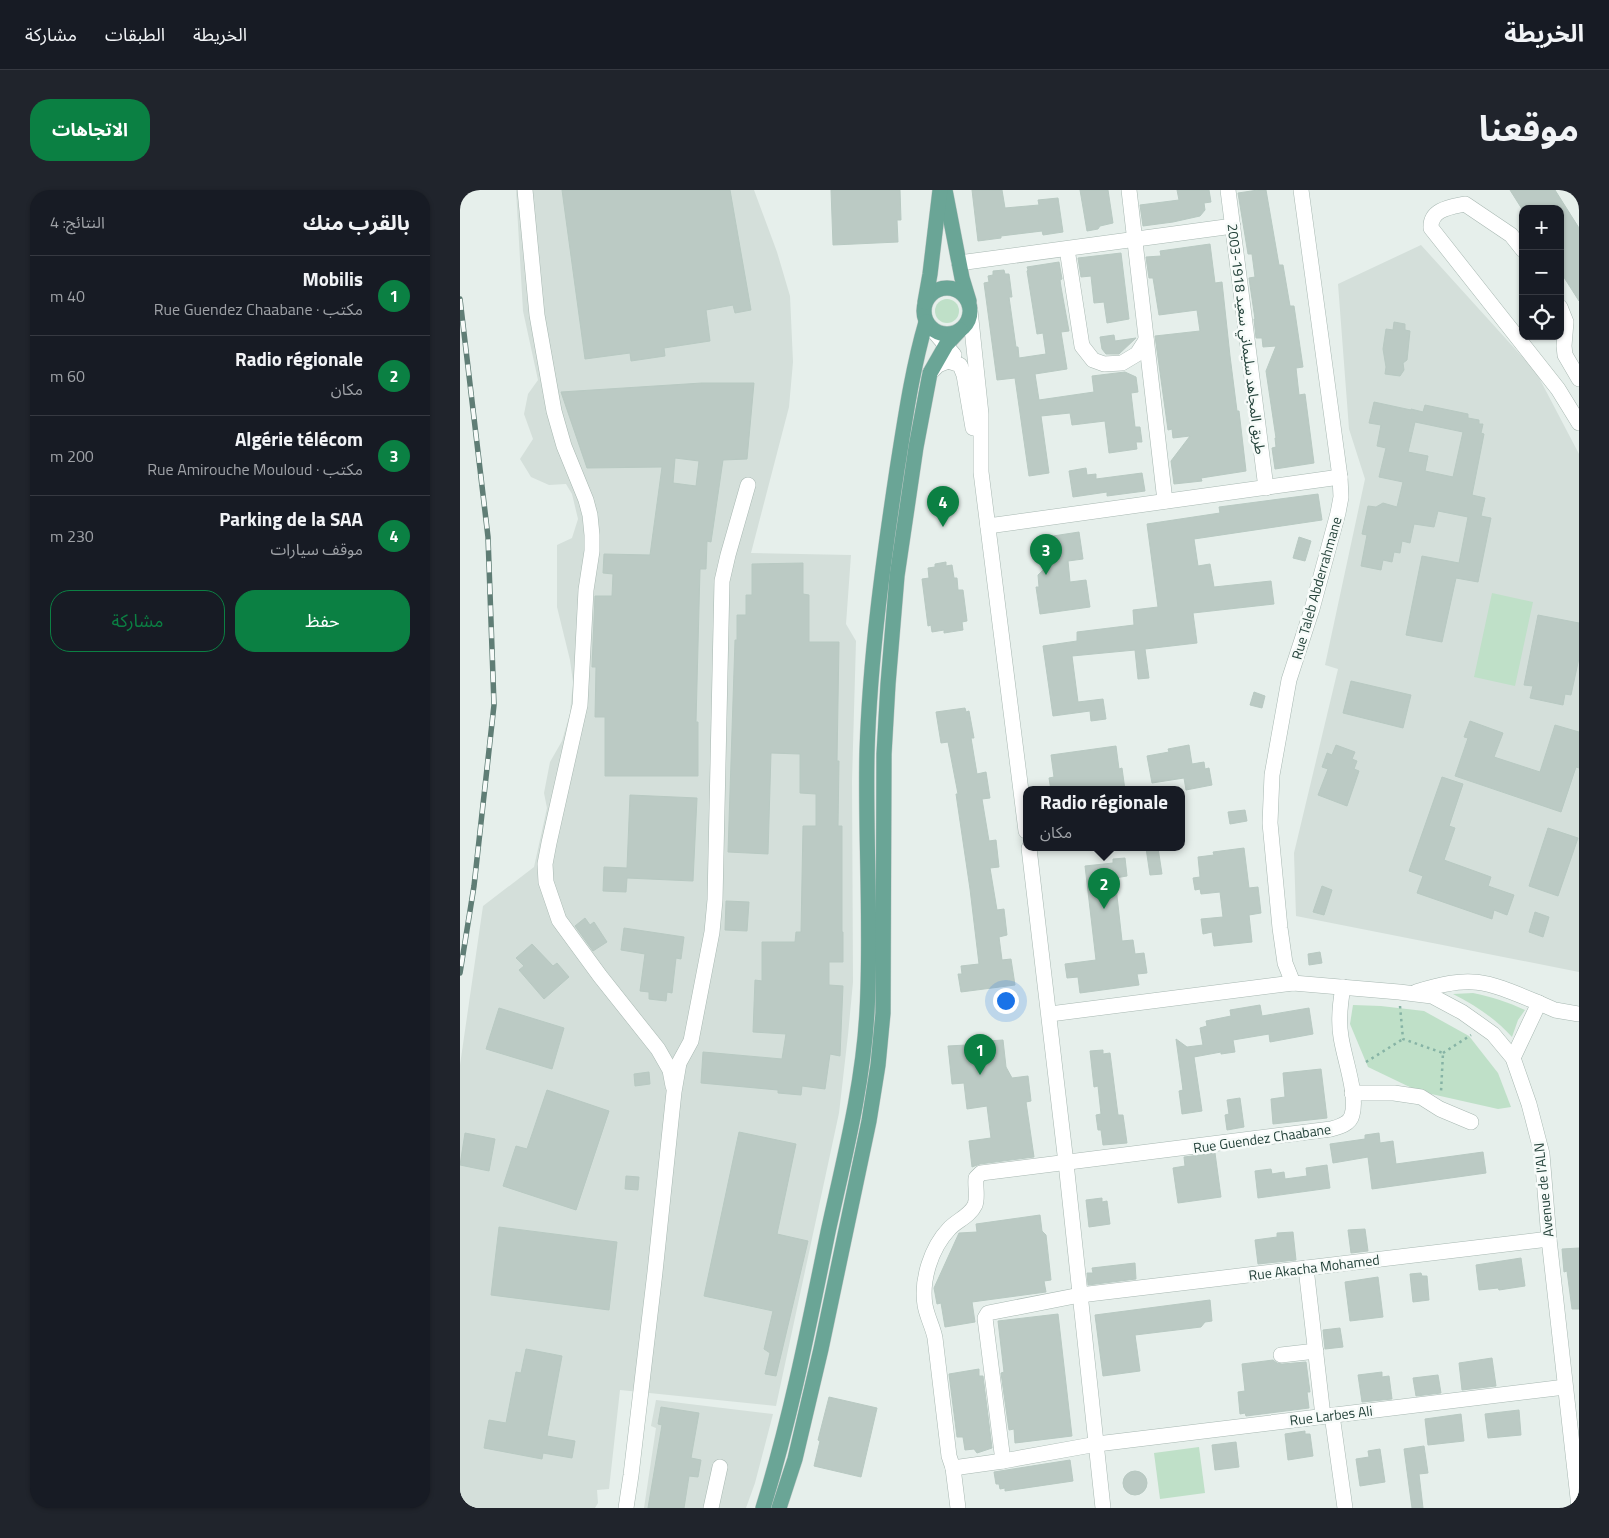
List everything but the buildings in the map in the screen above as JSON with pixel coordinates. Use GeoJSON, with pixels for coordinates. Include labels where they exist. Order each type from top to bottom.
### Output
{"type":"FeatureCollection","features":[{"type":"Feature","properties":{"kind":"main road"},"geometry":{"type":"LineString","coordinates":[[940,190],[924,314],[928,325],[938,332],[945,334],[960,330]]}},
{"type":"Feature","properties":{"kind":"main road"},"geometry":{"type":"LineString","coordinates":[[779,1508],[795,1459],[821,1349],[869,1121],[878,1065],[883,1013],[884,754],[897,576],[916,447],[930,373],[946,345],[966,325],[970,306],[959,263],[945,190]]}},
{"type":"Feature","properties":{"kind":"main road"},"geometry":{"type":"LineString","coordinates":[[924,306],[926,299],[931,293],[945,287],[960,291],[970,306]]}},
{"type":"Feature","properties":{"kind":"main road"},"geometry":{"type":"LineString","coordinates":[[763,1508],[778,1461],[795,1393],[853,1118],[862,1065],[867,1011],[867,753],[873,655],[892,506],[918,350],[928,325]]}},
{"type":"Feature","properties":{"kind":"street"},"geometry":{"type":"LineString","coordinates":[[525,190],[537,315],[554,411],[564,446],[586,500],[592,535],[592,551],[586,590],[580,705],[548,843],[545,864],[546,882],[559,920],[600,976],[658,1049],[670,1070],[674,1092]]}},
{"type":"Feature","properties":{"kind":"street"},"geometry":{"type":"LineString","coordinates":[[1129,190],[1166,502]]}},
{"type":"Feature","properties":{"kind":"street","name":"طريق المجاهد سليماني سعيد 1918-2003"},"geometry":{"type":"LineString","coordinates":[[1228,190],[1266,488]]}},
{"type":"Feature","properties":{"kind":"street","name":"Rue Taleb Abderrahmane"},"geometry":{"type":"LineString","coordinates":[[1293,984],[1286,963],[1280,928],[1270,823],[1272,775],[1289,680],[1312,609],[1341,497],[1340,477],[1301,190]]}},
{"type":"Feature","properties":{"kind":"street"},"geometry":{"type":"LineString","coordinates":[[1519,245],[1512,235],[1465,204],[1443,209],[1435,214],[1430,221],[1431,228],[1558,390],[1579,423]]}},
{"type":"Feature","properties":{"kind":"street"},"geometry":{"type":"LineString","coordinates":[[959,263],[1233,226]]}},
{"type":"Feature","properties":{"kind":"street"},"geometry":{"type":"LineString","coordinates":[[1067,249],[1082,346],[1093,360],[1104,364],[1122,363],[1137,354],[1146,340]]}},
{"type":"Feature","properties":{"kind":"street"},"geometry":{"type":"LineString","coordinates":[[970,306],[981,414],[981,472]]}},
{"type":"Feature","properties":{"kind":"street"},"geometry":{"type":"LineString","coordinates":[[1558,390],[1577,377],[1565,355],[1566,322],[1564,317]]}},
{"type":"Feature","properties":{"kind":"street"},"geometry":{"type":"LineString","coordinates":[[928,325],[953,354],[964,375],[981,472],[1023,807]]}},
{"type":"Feature","properties":{"kind":"street"},"geometry":{"type":"LineString","coordinates":[[930,373],[938,364],[948,361],[960,366]]}},
{"type":"Feature","properties":{"kind":"street"},"geometry":{"type":"LineString","coordinates":[[988,526],[1340,477]]}},
{"type":"Feature","properties":{"kind":"street"},"geometry":{"type":"LineString","coordinates":[[626,1508],[655,1272],[674,1092],[680,1063],[691,1042],[712,932],[716,870],[722,581],[748,485]]}},
{"type":"Feature","properties":{"kind":"street"},"geometry":{"type":"LineString","coordinates":[[1029,851],[1050,1014],[1103,1508]]}},
{"type":"Feature","properties":{"kind":"street"},"geometry":{"type":"LineString","coordinates":[[1406,992],[1441,984],[1470,981],[1486,983],[1555,1010],[1579,1014]]}},
{"type":"Feature","properties":{"kind":"street","name":"Avenue de l'ALN"},"geometry":{"type":"LineString","coordinates":[[1050,1014],[1150,1000],[1293,984],[1406,992],[1432,996],[1462,1012],[1493,1034],[1513,1058],[1529,1104],[1542,1154],[1564,1387],[1579,1506]]}},
{"type":"Feature","properties":{"kind":"street","name":"Rue Guendez Chaabane"},"geometry":{"type":"LineString","coordinates":[[958,1508],[949,1456],[934,1330],[928,1321],[925,1303],[925,1285],[928,1267],[948,1229],[968,1214],[974,1206],[976,1178],[981,1173],[1341,1127],[1352,1117],[1352,1093],[1339,1018],[1343,987]]}},
{"type":"Feature","properties":{"kind":"street"},"geometry":{"type":"LineString","coordinates":[[1513,1058],[1539,1004]]}},
{"type":"Feature","properties":{"kind":"street"},"geometry":{"type":"LineString","coordinates":[[1352,1093],[1394,1093],[1421,1097],[1440,1109],[1471,1122]]}},
{"type":"Feature","properties":{"kind":"street","name":"Rue Akacha Mohamed"},"geometry":{"type":"LineString","coordinates":[[1004,1461],[985,1318],[988,1314],[1080,1294],[1549,1239]]}},
{"type":"Feature","properties":{"kind":"street"},"geometry":{"type":"LineString","coordinates":[[1306,1268],[1316,1351],[1345,1508]]}},
{"type":"Feature","properties":{"kind":"street"},"geometry":{"type":"LineString","coordinates":[[1281,1355],[1316,1351]]}},
{"type":"Feature","properties":{"kind":"street","name":"Rue Larbes Ali"},"geometry":{"type":"LineString","coordinates":[[952,1468],[1004,1461],[1097,1444],[1564,1387]]}},
{"type":"Feature","properties":{"kind":"street"},"geometry":{"type":"LineString","coordinates":[[711,1508],[720,1468]]}},
{"type":"Feature","properties":{"kind":"path"},"geometry":{"type":"LineString","coordinates":[[1403,1039],[1406,992]]}},
{"type":"Feature","properties":{"kind":"path"},"geometry":{"type":"LineString","coordinates":[[1443,1053],[1482,1027]]}},
{"type":"Feature","properties":{"kind":"path"},"geometry":{"type":"LineString","coordinates":[[1403,1039],[1443,1053]]}},
{"type":"Feature","properties":{"kind":"path"},"geometry":{"type":"LineString","coordinates":[[1366,1062],[1403,1039]]}},
{"type":"Feature","properties":{"kind":"path"},"geometry":{"type":"LineString","coordinates":[[1440,1109],[1443,1053]]}},
{"type":"Feature","properties":{"kind":"shaded area"},"geometry":{"type":"Polygon","coordinates":[[[516,190],[754,190],[777,252],[790,296],[793,362],[789,407],[751,553],[851,555],[846,624],[856,641],[852,781],[853,982],[839,1113],[776,1406],[620,1390],[609,1489],[597,1490],[598,1503],[595,1508],[460,1508],[460,1065],[483,906],[534,867],[547,808],[544,793],[550,762],[562,741],[570,713],[573,682],[570,660],[557,607],[557,545],[572,538],[578,519],[572,494],[566,484],[549,485],[531,477],[520,459],[533,439],[524,414],[528,394],[538,380],[523,311],[516,190]]]}},
{"type":"Feature","properties":{"kind":"shaded area"},"geometry":{"type":"Polygon","coordinates":[[[1421,245],[1536,372],[1579,454],[1579,972],[1296,916],[1294,853],[1338,669],[1325,665],[1365,479],[1349,429],[1338,284],[1421,245]]]}},
{"type":"Feature","properties":{"kind":"shaded area"},"geometry":{"type":"Polygon","coordinates":[[[656,1400],[773,1414],[755,1483],[746,1508],[644,1508],[656,1428],[651,1426],[656,1400]]]}},
{"type":"Feature","properties":{"kind":"green space"},"geometry":{"type":"Polygon","coordinates":[[[947,299],[955,303],[959,311],[955,319],[947,323],[939,319],[935,311],[939,303],[947,299]]]}},
{"type":"Feature","properties":{"kind":"green space"},"geometry":{"type":"Polygon","coordinates":[[[1492,593],[1533,602],[1515,686],[1474,677],[1492,593]]]}},
{"type":"Feature","properties":{"kind":"green space"},"geometry":{"type":"Polygon","coordinates":[[[1473,993],[1500,1000],[1525,1010],[1518,1020],[1512,1037],[1485,1013],[1453,994],[1473,993]]]}},
{"type":"Feature","properties":{"kind":"green space"},"geometry":{"type":"Polygon","coordinates":[[[1353,1005],[1424,1011],[1469,1036],[1498,1073],[1511,1107],[1498,1109],[1418,1091],[1368,1067],[1350,1024],[1353,1005]]]}},
{"type":"Feature","properties":{"kind":"green space"},"geometry":{"type":"Polygon","coordinates":[[[1199,1447],[1205,1493],[1160,1499],[1154,1453],[1199,1447]]]}},
{"type":"Feature","properties":{"kind":"railway"},"geometry":{"type":"LineString","coordinates":[[460,299],[488,537],[494,705],[474,886],[460,973]]}},
{"type":"Feature","properties":{"kind":"place","name":"Parking de la SAA"},"geometry":{"type":"Point","coordinates":[943,527]}},
{"type":"Feature","properties":{"kind":"place","name":"Algérie télécom"},"geometry":{"type":"Point","coordinates":[1046,575]}},
{"type":"Feature","properties":{"kind":"place","name":"Radio régionale"},"geometry":{"type":"Point","coordinates":[1104,909]}},
{"type":"Feature","properties":{"kind":"place","name":"Mobilis"},"geometry":{"type":"Point","coordinates":[980,1075]}}]}
